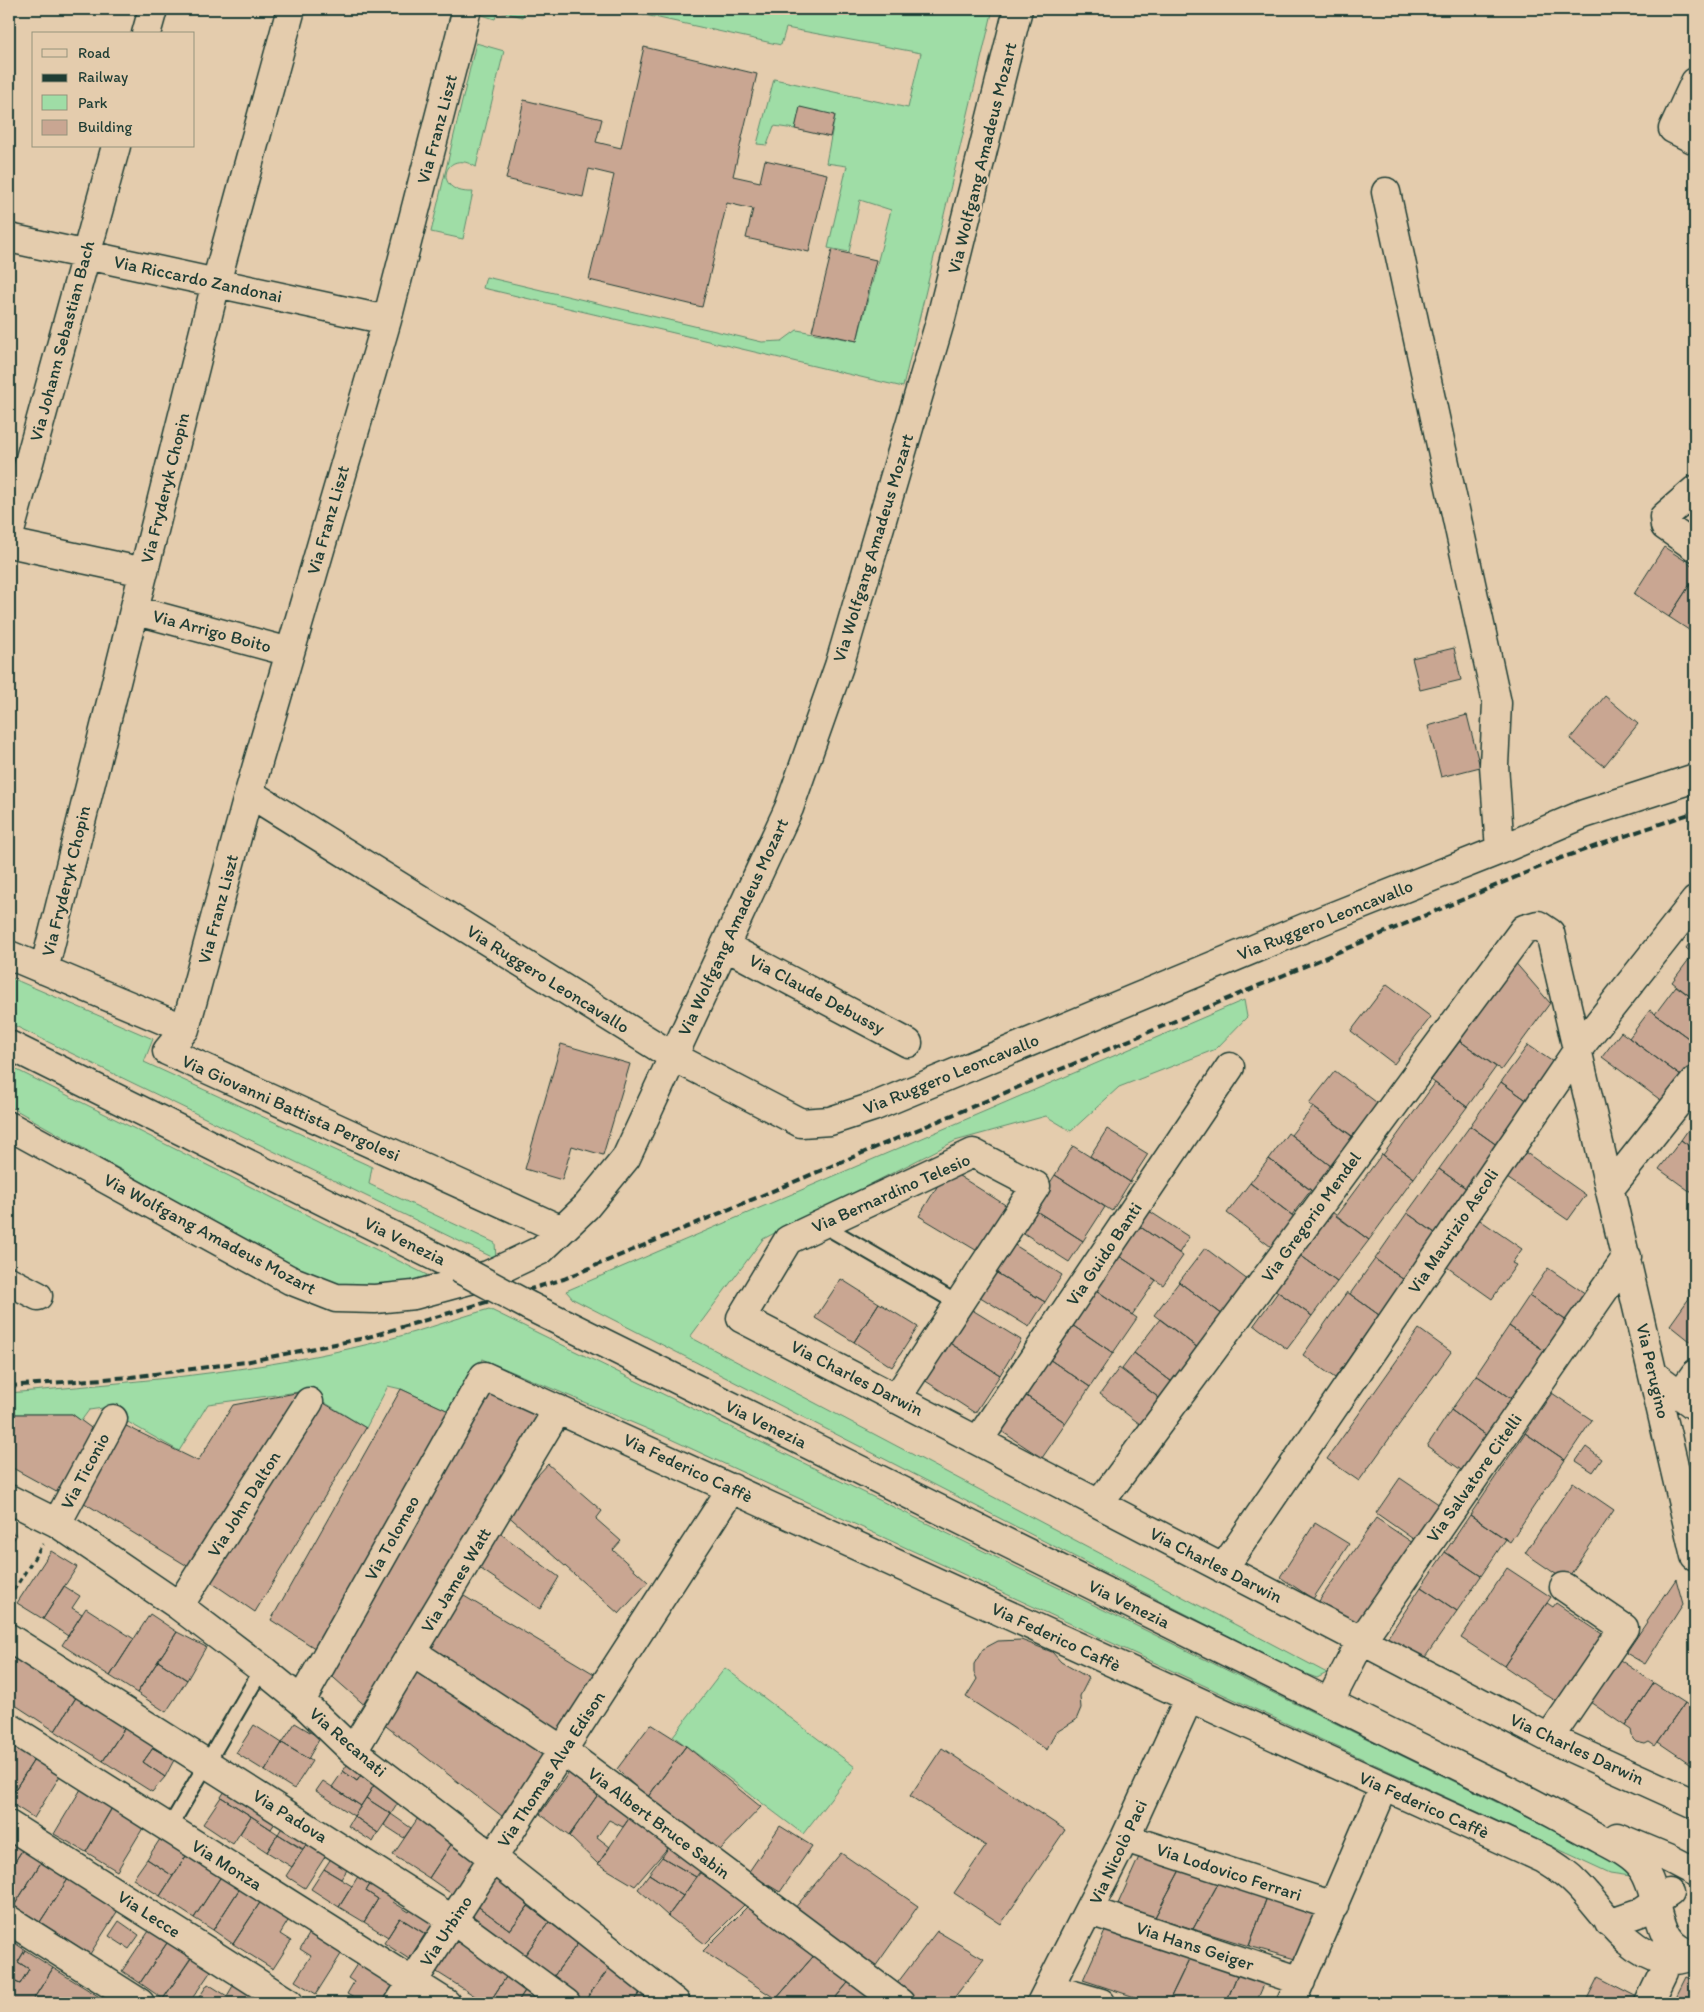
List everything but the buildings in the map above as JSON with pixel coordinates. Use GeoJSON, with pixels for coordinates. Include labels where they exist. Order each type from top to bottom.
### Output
{"type":"FeatureCollection","features":[{"type":"Feature","properties":{"kind":"street"},"geometry":{"type":"LineString","coordinates":[[147,32],[153,9]]}},
{"type":"Feature","properties":{"kind":"street","name":"Via Fryderyk Chopin"},"geometry":{"type":"LineString","coordinates":[[44,970],[216,283],[291,9]]}},
{"type":"Feature","properties":{"kind":"street","name":"Via Franz Liszt"},"geometry":{"type":"LineString","coordinates":[[185,1029],[249,793],[387,320],[467,9]]}},
{"type":"Feature","properties":{"kind":"street","name":"Via Wolfgang Amadeus Mozart"},"geometry":{"type":"LineString","coordinates":[[9,1126],[290,1280],[336,1298],[375,1299],[414,1295],[488,1276],[542,1250],[586,1207],[626,1158],[788,808],[839,666],[940,322],[1018,9]]}},
{"type":"Feature","properties":{"kind":"street"},"geometry":{"type":"LineString","coordinates":[[1684,135],[1695,82]]}},
{"type":"Feature","properties":{"kind":"street","name":"Via Johann Sebastian Bach"},"geometry":{"type":"LineString","coordinates":[[9,535],[115,148]]}},
{"type":"Feature","properties":{"kind":"street"},"geometry":{"type":"LineString","coordinates":[[1386,192],[1497,703],[1494,765],[1500,850]]}},
{"type":"Feature","properties":{"kind":"street","name":"Via Riccardo Zandonai"},"geometry":{"type":"LineString","coordinates":[[9,238],[387,320]]}},
{"type":"Feature","properties":{"kind":"street"},"geometry":{"type":"LineString","coordinates":[[1695,490],[1664,517],[1665,526],[1695,547]]}},
{"type":"Feature","properties":{"kind":"street"},"geometry":{"type":"LineString","coordinates":[[9,543],[144,572]]}},
{"type":"Feature","properties":{"kind":"street","name":"Via Arrigo Boito"},"geometry":{"type":"LineString","coordinates":[[134,610],[290,652]]}},
{"type":"Feature","properties":{"kind":"street","name":"Via Ruggero Leoncavallo"},"geometry":{"type":"LineString","coordinates":[[249,793],[674,1057],[801,1123],[830,1121],[873,1107],[1584,814],[1695,778]]}},
{"type":"Feature","properties":{"kind":"street","name":"Via Maurizio Ascoli"},"geometry":{"type":"LineString","coordinates":[[1222,1569],[1579,1048],[1695,901]]}},
{"type":"Feature","properties":{"kind":"street","name":"Via Perugino"},"geometry":{"type":"LineString","coordinates":[[1524,929],[1538,925],[1550,933],[1579,1048],[1695,1556]]}},
{"type":"Feature","properties":{"kind":"street","name":"Via Gregorio Mendel"},"geometry":{"type":"LineString","coordinates":[[1099,1504],[1524,929]]}},
{"type":"Feature","properties":{"kind":"street","name":"Via Claude Debussy"},"geometry":{"type":"LineString","coordinates":[[725,946],[908,1043]]}},
{"type":"Feature","properties":{"kind":"street","name":"Via Giovanni Battista Pergolesi"},"geometry":{"type":"LineString","coordinates":[[9,955],[185,1029],[167,1051],[562,1230]]}},
{"type":"Feature","properties":{"kind":"street","name":"Via Venezia"},"geometry":{"type":"LineString","coordinates":[[9,1045],[458,1268],[529,1306],[1329,1703],[1526,1798]]}},
{"type":"Feature","properties":{"kind":"street","name":"Via Guido Banti"},"geometry":{"type":"LineString","coordinates":[[978,1441],[1230,1067]]}},
{"type":"Feature","properties":{"kind":"street"},"geometry":{"type":"LineString","coordinates":[[1611,1187],[1695,1081]]}},
{"type":"Feature","properties":{"kind":"street","name":"Via Bernardino Telesio"},"geometry":{"type":"LineString","coordinates":[[741,1318],[788,1240],[973,1153],[1036,1186],[896,1399]]}},
{"type":"Feature","properties":{"kind":"street","name":"Via Salvatore Citelli"},"geometry":{"type":"LineString","coordinates":[[1329,1703],[1362,1641],[1627,1257]]}},
{"type":"Feature","properties":{"kind":"street"},"geometry":{"type":"LineString","coordinates":[[9,1281],[38,1296]]}},
{"type":"Feature","properties":{"kind":"street","name":"Via Charles Darwin"},"geometry":{"type":"LineString","coordinates":[[741,1318],[1549,1738],[1695,1804]]}},
{"type":"Feature","properties":{"kind":"street"},"geometry":{"type":"LineString","coordinates":[[1654,1375],[1690,1391]]}},
{"type":"Feature","properties":{"kind":"street","name":"Via Federico Caffè"},"geometry":{"type":"LineString","coordinates":[[484,1376],[1557,1867],[1579,1886],[1609,1923],[1634,1945],[1664,1922],[1676,1948],[1695,1955]]}},
{"type":"Feature","properties":{"kind":"street","name":"Via Tolomeo"},"geometry":{"type":"LineString","coordinates":[[301,1701],[484,1376]]}},
{"type":"Feature","properties":{"kind":"street","name":"Via John Dalton"},"geometry":{"type":"LineString","coordinates":[[179,1606],[309,1402]]}},
{"type":"Feature","properties":{"kind":"street","name":"Via James Watt"},"geometry":{"type":"LineString","coordinates":[[353,1751],[558,1409]]}},
{"type":"Feature","properties":{"kind":"street","name":"Via Ticonio"},"geometry":{"type":"LineString","coordinates":[[57,1523],[113,1419]]}},
{"type":"Feature","properties":{"kind":"street","name":"Via Thomas Alva Edison"},"geometry":{"type":"LineString","coordinates":[[493,1858],[732,1488]]}},
{"type":"Feature","properties":{"kind":"street","name":"Via Recanati"},"geometry":{"type":"LineString","coordinates":[[9,1498],[57,1523],[179,1606],[301,1701],[353,1751],[493,1858],[676,2003]]}},
{"type":"Feature","properties":{"kind":"street"},"geometry":{"type":"LineString","coordinates":[[1549,1738],[1624,1628],[1564,1587]]}},
{"type":"Feature","properties":{"kind":"street","name":"Via Padova"},"geometry":{"type":"LineString","coordinates":[[9,1638],[453,1920],[566,2003]]}},
{"type":"Feature","properties":{"kind":"street","name":"Via Albert Bruce Sabin"},"geometry":{"type":"LineString","coordinates":[[412,1652],[562,1750],[900,2003]]}},
{"type":"Feature","properties":{"kind":"street","name":"Via Nicolò Paci"},"geometry":{"type":"LineString","coordinates":[[1045,1995],[1090,1911],[1189,1698]]}},
{"type":"Feature","properties":{"kind":"street","name":"Via Monza"},"geometry":{"type":"LineString","coordinates":[[9,1727],[169,1828],[406,1993],[446,2003]]}},
{"type":"Feature","properties":{"kind":"street"},"geometry":{"type":"LineString","coordinates":[[1296,1992],[1384,1787]]}},
{"type":"Feature","properties":{"kind":"street"},"geometry":{"type":"LineString","coordinates":[[1526,1798],[1670,1859],[1695,1872]]}},
{"type":"Feature","properties":{"kind":"street"},"geometry":{"type":"LineString","coordinates":[[1526,1798],[1625,1853],[1642,1868],[1664,1922]]}},
{"type":"Feature","properties":{"kind":"street","name":"Via Lecce"},"geometry":{"type":"LineString","coordinates":[[9,1825],[289,2003]]}},
{"type":"Feature","properties":{"kind":"street","name":"Via Lodovico Ferrari"},"geometry":{"type":"LineString","coordinates":[[1125,1838],[1334,1906]]}},
{"type":"Feature","properties":{"kind":"street","name":"Via Urbino"},"geometry":{"type":"LineString","coordinates":[[406,1993],[493,1858]]}},
{"type":"Feature","properties":{"kind":"street"},"geometry":{"type":"LineString","coordinates":[[1648,2003],[1664,1972],[1664,1922],[1678,1884],[1695,1880]]}},
{"type":"Feature","properties":{"kind":"street","name":"Via Hans Geiger"},"geometry":{"type":"LineString","coordinates":[[1090,1911],[1296,1992]]}},
{"type":"Feature","properties":{"kind":"street"},"geometry":{"type":"LineString","coordinates":[[1609,1923],[1641,1912],[1664,1922]]}},
{"type":"Feature","properties":{"kind":"street"},"geometry":{"type":"LineString","coordinates":[[9,1920],[140,2003]]}},
{"type":"Feature","properties":{"kind":"street"},"geometry":{"type":"LineString","coordinates":[[1045,1995],[1101,2003]]}},
{"type":"Feature","properties":{"kind":"lane"},"geometry":{"type":"LineString","coordinates":[[820,1224],[960,1304]]}},
{"type":"Feature","properties":{"kind":"lane"},"geometry":{"type":"LineString","coordinates":[[169,1828],[262,1669]]}},
{"type":"Feature","properties":{"kind":"path"},"geometry":{"type":"LineString","coordinates":[[9,1598],[57,1523]]}},
{"type":"Feature","properties":{"kind":"green space"},"geometry":{"type":"Polygon","coordinates":[[[484,9],[525,9],[523,17],[498,11],[495,19],[482,15],[484,9]]]}},
{"type":"Feature","properties":{"kind":"green space"},"geometry":{"type":"Polygon","coordinates":[[[618,9],[993,9],[903,387],[483,288],[486,277],[762,342],[782,341],[797,330],[857,341],[891,210],[860,200],[849,252],[828,248],[847,166],[826,163],[835,116],[800,108],[795,129],[774,126],[767,145],[757,144],[774,79],[908,108],[921,53],[786,28],[781,45],[618,9]]]}},
{"type":"Feature","properties":{"kind":"green space"},"geometry":{"type":"Polygon","coordinates":[[[476,43],[504,51],[476,167],[465,162],[456,162],[446,172],[451,186],[459,191],[473,192],[463,239],[431,232],[476,43]]]}},
{"type":"Feature","properties":{"kind":"green space"},"geometry":{"type":"Polygon","coordinates":[[[9,977],[153,1039],[144,1062],[372,1167],[369,1184],[495,1243],[496,1259],[9,1023],[9,977]]]}},
{"type":"Feature","properties":{"kind":"green space"},"geometry":{"type":"Polygon","coordinates":[[[1244,1000],[1247,1017],[1216,1049],[1119,1087],[1071,1131],[1046,1116],[955,1141],[763,1239],[690,1337],[1327,1673],[1317,1678],[1295,1670],[573,1299],[566,1291],[1244,1000]]]}},
{"type":"Feature","properties":{"kind":"green space"},"geometry":{"type":"Polygon","coordinates":[[[9,1066],[433,1278],[397,1288],[340,1288],[311,1278],[9,1106],[9,1066]]]}},
{"type":"Feature","properties":{"kind":"green space"},"geometry":{"type":"Polygon","coordinates":[[[489,1309],[1629,1867],[1637,1877],[1610,1873],[664,1436],[482,1359],[453,1413],[401,1389],[388,1386],[366,1428],[306,1391],[208,1404],[179,1451],[103,1408],[89,1410],[81,1421],[72,1414],[9,1414],[9,1393],[192,1375],[283,1362],[388,1339],[489,1309]]]}},
{"type":"Feature","properties":{"kind":"green space"},"geometry":{"type":"Polygon","coordinates":[[[725,1668],[855,1767],[803,1834],[673,1736],[725,1668]]]}},
{"type":"Feature","properties":{"kind":"railway"},"geometry":{"type":"LineString","coordinates":[[9,1386],[131,1377],[245,1362],[365,1338],[564,1279],[1561,858],[1695,812]]}}]}
